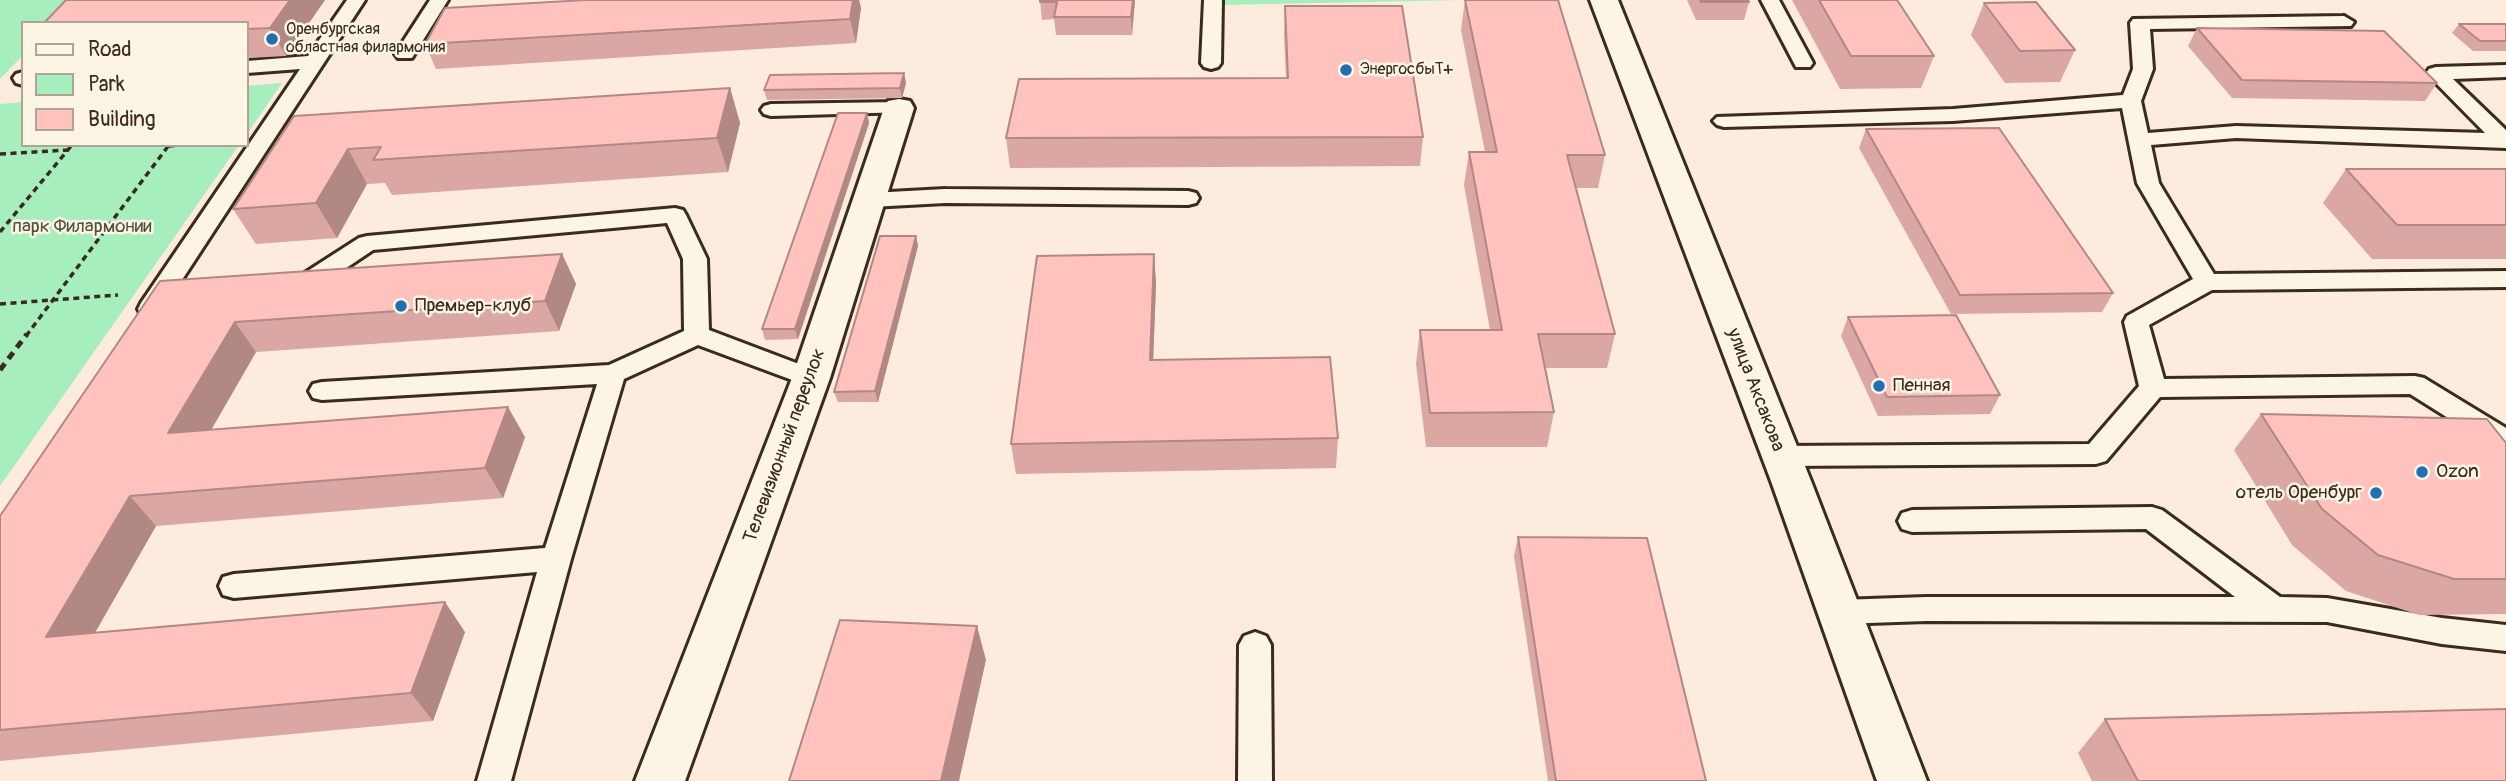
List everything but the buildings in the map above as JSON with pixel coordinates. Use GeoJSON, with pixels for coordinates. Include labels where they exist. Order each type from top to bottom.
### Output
{"type":"FeatureCollection","features":[{"type":"Feature","properties":{"kind":"main road","name":"улица Аксакова"},"geometry":{"type":"LineString","coordinates":[[1604,0],[1840,612],[1902,781]]}},
{"type":"Feature","properties":{"kind":"main road","name":"Телевизионный переулок"},"geometry":{"type":"LineString","coordinates":[[660,781],[811,378],[899,108]]}},
{"type":"Feature","properties":{"kind":"lane"},"geometry":{"type":"LineString","coordinates":[[138,327],[356,0]]}},
{"type":"Feature","properties":{"kind":"lane"},"geometry":{"type":"LineString","coordinates":[[405,54],[439,0]]}},
{"type":"Feature","properties":{"kind":"lane"},"geometry":{"type":"LineString","coordinates":[[1211,62],[1213,0]]}},
{"type":"Feature","properties":{"kind":"lane"},"geometry":{"type":"LineString","coordinates":[[1770,0],[1804,62]]}},
{"type":"Feature","properties":{"kind":"lane"},"geometry":{"type":"LineString","coordinates":[[2207,282],[2148,183],[2131,101],[2143,69],[2140,23],[2344,22]]}},
{"type":"Feature","properties":{"kind":"lane"},"geometry":{"type":"LineString","coordinates":[[248,66],[314,62]]}},
{"type":"Feature","properties":{"kind":"lane"},"geometry":{"type":"LineString","coordinates":[[2504,141],[2436,73],[2506,71]]}},
{"type":"Feature","properties":{"kind":"lane"},"geometry":{"type":"LineString","coordinates":[[1724,121],[1953,116],[2078,103],[2131,101]]}},
{"type":"Feature","properties":{"kind":"lane"},"geometry":{"type":"LineString","coordinates":[[771,110],[899,108]]}},
{"type":"Feature","properties":{"kind":"lane"},"geometry":{"type":"LineString","coordinates":[[2137,140],[2236,132],[2504,141]]}},
{"type":"Feature","properties":{"kind":"lane"},"geometry":{"type":"LineString","coordinates":[[871,200],[946,196],[1188,198]]}},
{"type":"Feature","properties":{"kind":"lane"},"geometry":{"type":"LineString","coordinates":[[269,284],[309,281],[367,243],[675,215],[695,259],[697,335]]}},
{"type":"Feature","properties":{"kind":"lane"},"geometry":{"type":"LineString","coordinates":[[2153,388],[2136,322],[2207,282],[2506,279]]}},
{"type":"Feature","properties":{"kind":"lane"},"geometry":{"type":"LineString","coordinates":[[161,292],[188,290]]}},
{"type":"Feature","properties":{"kind":"lane"},"geometry":{"type":"LineString","coordinates":[[322,391],[613,374],[697,335],[811,378]]}},
{"type":"Feature","properties":{"kind":"lane"},"geometry":{"type":"LineString","coordinates":[[494,781],[556,559],[613,374]]}},
{"type":"Feature","properties":{"kind":"lane"},"geometry":{"type":"LineString","coordinates":[[1780,456],[2096,454],[2153,388],[2415,385],[2506,441]]}},
{"type":"Feature","properties":{"kind":"lane"},"geometry":{"type":"LineString","coordinates":[[1912,521],[2152,518],[2274,610]]}},
{"type":"Feature","properties":{"kind":"lane"},"geometry":{"type":"LineString","coordinates":[[234,586],[556,559]]}},
{"type":"Feature","properties":{"kind":"lane"},"geometry":{"type":"LineString","coordinates":[[1840,612],[1926,609],[2327,610],[2442,631],[2506,638]]}},
{"type":"Feature","properties":{"kind":"lane"},"geometry":{"type":"LineString","coordinates":[[1255,645],[1255,781]]}},
{"type":"Feature","properties":{"kind":"path"},"geometry":{"type":"LineString","coordinates":[[0,232],[70,147]]}},
{"type":"Feature","properties":{"kind":"path"},"geometry":{"type":"LineString","coordinates":[[0,369],[168,147]]}},
{"type":"Feature","properties":{"kind":"path"},"geometry":{"type":"LineString","coordinates":[[0,154],[68,150]]}},
{"type":"Feature","properties":{"kind":"path"},"geometry":{"type":"LineString","coordinates":[[0,304],[161,292]]}},
{"type":"Feature","properties":{"kind":"green space"},"geometry":{"type":"Polygon","coordinates":[[[0,0],[75,0],[55,21],[21,21],[21,57],[0,79],[0,0]]]}},
{"type":"Feature","properties":{"kind":"green space"},"geometry":{"type":"Polygon","coordinates":[[[1223,0],[1463,0],[1222,5],[1223,0]]]}},
{"type":"Feature","properties":{"kind":"green space"},"geometry":{"type":"Polygon","coordinates":[[[282,83],[248,133],[248,86],[282,83]]]}},
{"type":"Feature","properties":{"kind":"green space","name":"парк Филармонии"},"geometry":{"type":"Polygon","coordinates":[[[21,102],[21,147],[238,147],[0,486],[0,104],[21,102]]]}},
{"type":"Feature","properties":{"kind":"place","name":"Оренбургская областная филармония"},"geometry":{"type":"Point","coordinates":[272,39]}},
{"type":"Feature","properties":{"kind":"place","name":"ЭнергосбыТ+"},"geometry":{"type":"Point","coordinates":[1346,70]}},
{"type":"Feature","properties":{"kind":"place","name":"Премьер-клуб"},"geometry":{"type":"Point","coordinates":[401,306]}},
{"type":"Feature","properties":{"kind":"place","name":"Пенная"},"geometry":{"type":"Point","coordinates":[1879,386]}},
{"type":"Feature","properties":{"kind":"place","name":"Ozon"},"geometry":{"type":"Point","coordinates":[2422,472]}},
{"type":"Feature","properties":{"kind":"place","name":"отель Оренбург"},"geometry":{"type":"Point","coordinates":[2376,493]}}]}
